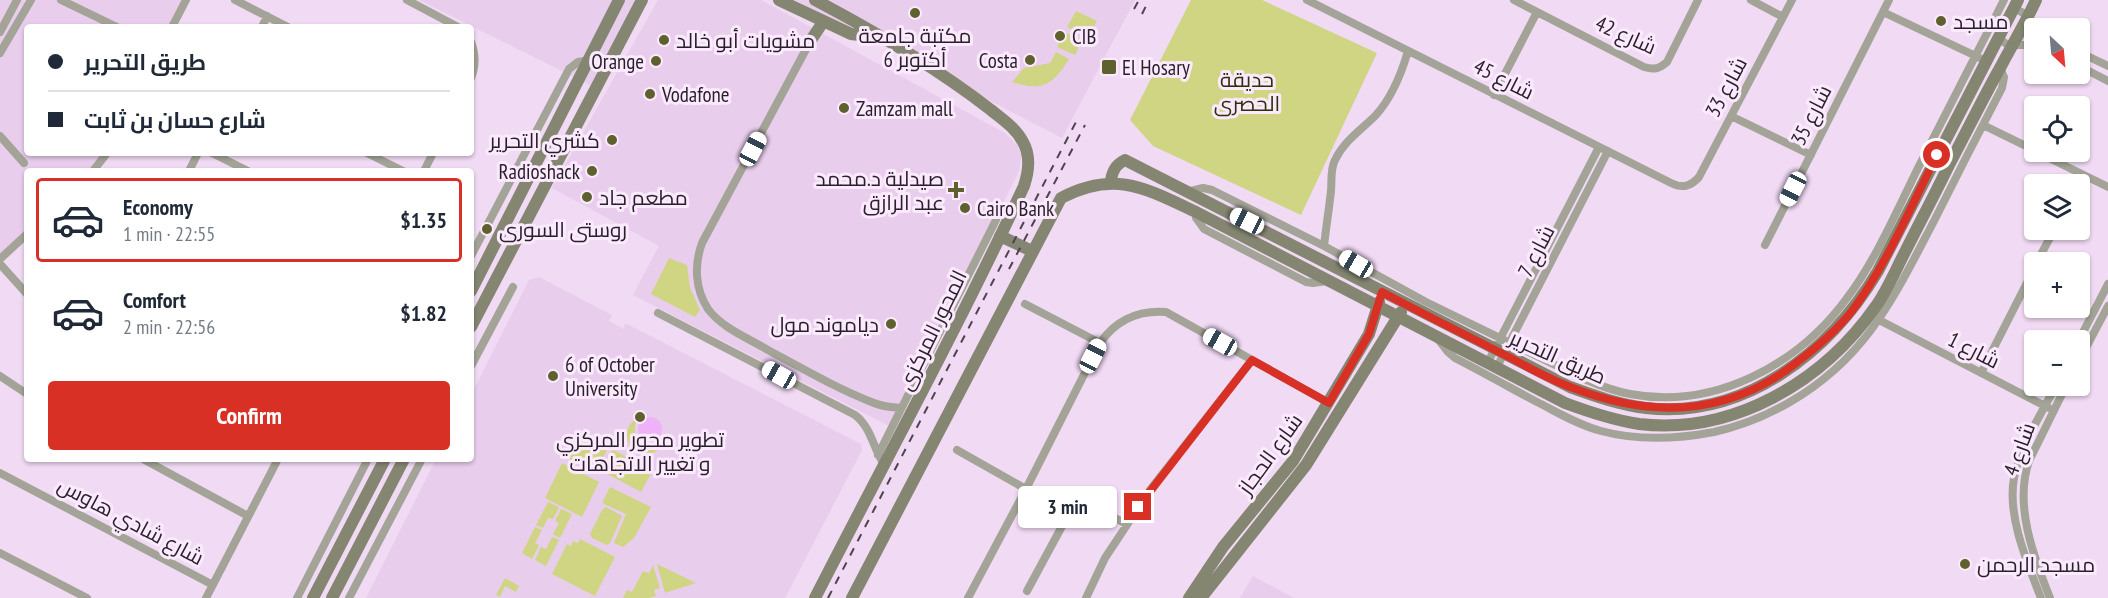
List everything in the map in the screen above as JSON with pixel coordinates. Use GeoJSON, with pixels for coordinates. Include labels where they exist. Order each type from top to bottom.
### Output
{"type":"FeatureCollection","features":[{"type":"Feature","properties":{"kind":"street"},"geometry":{"type":"LineString","coordinates":[[0,32],[17,0]]}},
{"type":"Feature","properties":{"kind":"street"},"geometry":{"type":"LineString","coordinates":[[0,53],[31,0]]}},
{"type":"Feature","properties":{"kind":"street"},"geometry":{"type":"LineString","coordinates":[[61,0],[111,24]]}},
{"type":"Feature","properties":{"kind":"street"},"geometry":{"type":"LineString","coordinates":[[174,24],[186,0]]}},
{"type":"Feature","properties":{"kind":"street"},"geometry":{"type":"LineString","coordinates":[[235,0],[282,24]]}},
{"type":"Feature","properties":{"kind":"street"},"geometry":{"type":"LineString","coordinates":[[407,0],[452,24]]}},
{"type":"Feature","properties":{"kind":"street"},"geometry":{"type":"LineString","coordinates":[[474,285],[619,0]]}},
{"type":"Feature","properties":{"kind":"street"},"geometry":{"type":"LineString","coordinates":[[474,321],[642,0]]}},
{"type":"Feature","properties":{"kind":"street"},"geometry":{"type":"LineString","coordinates":[[779,0],[856,36],[866,36],[870,32],[815,0]]}},
{"type":"Feature","properties":{"kind":"street","name":"شارع 45"},"geometry":{"type":"LineString","coordinates":[[1306,0],[1676,186],[1687,186]]}},
{"type":"Feature","properties":{"kind":"street","name":"شارع 42"},"geometry":{"type":"LineString","coordinates":[[1514,0],[1652,69],[1660,68],[1667,62],[1698,0]]}},
{"type":"Feature","properties":{"kind":"street"},"geometry":{"type":"LineString","coordinates":[[1751,0],[1783,17]]}},
{"type":"Feature","properties":{"kind":"street","name":"شارع 33"},"geometry":{"type":"LineString","coordinates":[[1687,186],[1700,177],[1792,0]]}},
{"type":"Feature","properties":{"kind":"street","name":"شارع 35"},"geometry":{"type":"LineString","coordinates":[[1766,245],[1889,0]]}},
{"type":"Feature","properties":{"kind":"street","name":"طريق التحرير"},"geometry":{"type":"LineString","coordinates":[[1032,251],[1061,198],[1080,189],[1127,184],[1143,188],[1196,212],[1565,403],[1602,416],[1640,424],[1699,423],[1738,414],[1774,398],[1824,365],[1852,337],[1877,304],[1908,258],[2000,68],[2036,0]]}},
{"type":"Feature","properties":{"kind":"street"},"geometry":{"type":"LineString","coordinates":[[1883,12],[1981,58],[2012,3],[2028,17]]}},
{"type":"Feature","properties":{"kind":"street","name":"طريق التحرير"},"geometry":{"type":"LineString","coordinates":[[1111,184],[1111,176],[1115,168],[1125,159],[1405,304],[1502,346],[1570,387],[1620,404],[1648,408],[1683,408],[1716,403],[1769,383],[1819,345],[1846,317],[1866,290],[1981,58],[1998,38],[2012,3]]}},
{"type":"Feature","properties":{"kind":"street"},"geometry":{"type":"LineString","coordinates":[[1494,94],[1537,12]]}},
{"type":"Feature","properties":{"kind":"street"},"geometry":{"type":"LineString","coordinates":[[263,24],[267,16]]}},
{"type":"Feature","properties":{"kind":"street"},"geometry":{"type":"LineString","coordinates":[[823,22],[702,243],[696,268],[698,285],[708,308],[726,326],[809,372],[869,401],[887,407],[901,408]]}},
{"type":"Feature","properties":{"kind":"street","name":"المحور المركزى"},"geometry":{"type":"LineString","coordinates":[[814,598],[882,460],[1000,236],[1029,168],[1027,149],[1011,126],[968,92],[870,32]]}},
{"type":"Feature","properties":{"kind":"street"},"geometry":{"type":"LineString","coordinates":[[1998,38],[2005,44],[2024,45]]}},
{"type":"Feature","properties":{"kind":"street"},"geometry":{"type":"LineString","coordinates":[[1324,246],[1334,161],[1343,147],[1377,114],[1390,97],[1401,74],[1408,51]]}},
{"type":"Feature","properties":{"kind":"street"},"geometry":{"type":"LineString","coordinates":[[2090,57],[2108,66]]}},
{"type":"Feature","properties":{"kind":"street"},"geometry":{"type":"LineString","coordinates":[[474,250],[569,69],[578,62],[590,60]]}},
{"type":"Feature","properties":{"kind":"street"},"geometry":{"type":"LineString","coordinates":[[1436,336],[1455,358],[1584,426],[1604,432],[1649,438],[1699,435],[1748,422],[1771,413],[1808,391],[1834,371],[1853,354],[1879,320],[1908,258],[2004,83],[2000,68]]}},
{"type":"Feature","properties":{"kind":"street"},"geometry":{"type":"LineString","coordinates":[[2090,72],[2108,81]]}},
{"type":"Feature","properties":{"kind":"street"},"geometry":{"type":"LineString","coordinates":[[1731,116],[1811,155]]}},
{"type":"Feature","properties":{"kind":"street"},"geometry":{"type":"LineString","coordinates":[[1983,125],[2024,145]]}},
{"type":"Feature","properties":{"kind":"street"},"geometry":{"type":"LineString","coordinates":[[0,136],[24,163]]}},
{"type":"Feature","properties":{"kind":"street","name":"شارع 7"},"geometry":{"type":"LineString","coordinates":[[1493,365],[1603,149]]}},
{"type":"Feature","properties":{"kind":"street"},"geometry":{"type":"LineString","coordinates":[[95,168],[105,156]]}},
{"type":"Feature","properties":{"kind":"street"},"geometry":{"type":"LineString","coordinates":[[218,156],[242,168]]}},
{"type":"Feature","properties":{"kind":"street"},"geometry":{"type":"LineString","coordinates":[[374,156],[397,168]]}},
{"type":"Feature","properties":{"kind":"street"},"geometry":{"type":"LineString","coordinates":[[2058,162],[2083,174]]}},
{"type":"Feature","properties":{"kind":"street"},"geometry":{"type":"LineString","coordinates":[[2090,178],[2108,187]]}},
{"type":"Feature","properties":{"kind":"street"},"geometry":{"type":"LineString","coordinates":[[1187,192],[1203,188],[1212,190],[1324,246],[1502,346]]}},
{"type":"Feature","properties":{"kind":"street"},"geometry":{"type":"LineString","coordinates":[[882,460],[901,408],[996,220]]}},
{"type":"Feature","properties":{"kind":"street"},"geometry":{"type":"LineString","coordinates":[[852,598],[1032,251],[1000,236]]}},
{"type":"Feature","properties":{"kind":"street"},"geometry":{"type":"LineString","coordinates":[[0,259],[24,237]]}},
{"type":"Feature","properties":{"kind":"street"},"geometry":{"type":"LineString","coordinates":[[0,264],[24,291]]}},
{"type":"Feature","properties":{"kind":"street"},"geometry":{"type":"LineString","coordinates":[[2084,330],[2108,284]]}},
{"type":"Feature","properties":{"kind":"street"},"geometry":{"type":"LineString","coordinates":[[474,360],[513,287]]}},
{"type":"Feature","properties":{"kind":"street"},"geometry":{"type":"LineString","coordinates":[[1981,373],[2024,289]]}},
{"type":"Feature","properties":{"kind":"street","name":"شارع الحجاز"},"geometry":{"type":"LineString","coordinates":[[1189,598],[1223,547],[1293,461],[1369,334],[1382,292]]}},
{"type":"Feature","properties":{"kind":"street"},"geometry":{"type":"LineString","coordinates":[[1025,304],[1100,343]]}},
{"type":"Feature","properties":{"kind":"street","name":"شارع الحجاز"},"geometry":{"type":"LineString","coordinates":[[1201,598],[1306,465],[1405,304]]}},
{"type":"Feature","properties":{"kind":"street"},"geometry":{"type":"LineString","coordinates":[[2090,343],[2105,319],[2108,306]]}},
{"type":"Feature","properties":{"kind":"street"},"geometry":{"type":"LineString","coordinates":[[968,598],[1100,343],[1114,327],[1133,315],[1155,311],[1166,312],[1329,403]]}},
{"type":"Feature","properties":{"kind":"street"},"geometry":{"type":"LineString","coordinates":[[658,313],[855,416],[870,432],[882,460]]}},
{"type":"Feature","properties":{"kind":"street"},"geometry":{"type":"LineString","coordinates":[[2093,313],[2105,319]]}},
{"type":"Feature","properties":{"kind":"street","name":"شارع 1"},"geometry":{"type":"LineString","coordinates":[[1879,320],[2049,408]]}},
{"type":"Feature","properties":{"kind":"street"},"geometry":{"type":"LineString","coordinates":[[1086,598],[1105,558],[1126,524],[1252,360]]}},
{"type":"Feature","properties":{"kind":"street"},"geometry":{"type":"LineString","coordinates":[[0,376],[24,392]]}},
{"type":"Feature","properties":{"kind":"street"},"geometry":{"type":"LineString","coordinates":[[1796,383],[1808,391]]}},
{"type":"Feature","properties":{"kind":"street","name":"شارع 4"},"geometry":{"type":"LineString","coordinates":[[2042,596],[2022,495],[2025,472],[2053,396]]}},
{"type":"Feature","properties":{"kind":"street","name":"شارع 4"},"geometry":{"type":"LineString","coordinates":[[2049,408],[2058,396]]}},
{"type":"Feature","properties":{"kind":"street"},"geometry":{"type":"LineString","coordinates":[[957,450],[1026,489],[1062,503],[1088,503],[1126,524]]}},
{"type":"Feature","properties":{"kind":"street"},"geometry":{"type":"LineString","coordinates":[[149,462],[248,516]]}},
{"type":"Feature","properties":{"kind":"street"},"geometry":{"type":"LineString","coordinates":[[206,598],[276,462]]}},
{"type":"Feature","properties":{"kind":"street"},"geometry":{"type":"LineString","coordinates":[[297,598],[366,462]]}},
{"type":"Feature","properties":{"kind":"street"},"geometry":{"type":"LineString","coordinates":[[313,598],[383,462]]}},
{"type":"Feature","properties":{"kind":"street"},"geometry":{"type":"LineString","coordinates":[[332,598],[402,462]]}},
{"type":"Feature","properties":{"kind":"street"},"geometry":{"type":"LineString","coordinates":[[349,598],[420,462]]}},
{"type":"Feature","properties":{"kind":"street","name":"شارع شادي هاوس"},"geometry":{"type":"LineString","coordinates":[[0,473],[213,585]]}},
{"type":"Feature","properties":{"kind":"street"},"geometry":{"type":"LineString","coordinates":[[1027,591],[1074,504]]}},
{"type":"Feature","properties":{"kind":"street"},"geometry":{"type":"LineString","coordinates":[[0,553],[87,598]]}},
{"type":"Feature","properties":{"kind":"shaded area"},"geometry":{"type":"Polygon","coordinates":[[[0,0],[182,0],[170,24],[24,24],[24,156],[102,156],[92,168],[24,168],[24,235],[0,257],[0,0]]]}},
{"type":"Feature","properties":{"kind":"shaded area"},"geometry":{"type":"Polygon","coordinates":[[[419,0],[639,0],[590,85],[474,27],[474,24],[467,24],[419,0]]]}},
{"type":"Feature","properties":{"kind":"shaded area"},"geometry":{"type":"Polygon","coordinates":[[[658,0],[761,0],[1005,133],[1017,145],[1021,155],[1019,171],[891,427],[633,295],[659,246],[552,188],[658,0]]]}},
{"type":"Feature","properties":{"kind":"shaded area"},"geometry":{"type":"Polygon","coordinates":[[[795,0],[1135,0],[1062,138],[795,0]]]}},
{"type":"Feature","properties":{"kind":"shaded area","name":"تطوير محور المركزي و تغيير الاتجاهات"},"geometry":{"type":"Polygon","coordinates":[[[539,277],[612,315],[609,321],[624,329],[625,323],[861,444],[862,450],[785,598],[366,598],[434,462],[474,462],[474,389],[529,280],[539,277]]]}},
{"type":"Feature","properties":{"kind":"shaded area"},"geometry":{"type":"Polygon","coordinates":[[[650,417],[655,418],[661,424],[661,434],[655,440],[650,441],[645,440],[639,434],[638,429],[639,424],[645,418],[650,417]]]}},
{"type":"Feature","properties":{"kind":"shaded area"},"geometry":{"type":"Polygon","coordinates":[[[1253,576],[1294,598],[1240,598],[1253,576]]]}},
{"type":"Feature","properties":{"kind":"green space","name":"حديقة الحصرى"},"geometry":{"type":"Polygon","coordinates":[[[1191,0],[1262,0],[1377,53],[1301,215],[1153,146],[1130,120],[1191,0]]]}},
{"type":"Feature","properties":{"kind":"green space"},"geometry":{"type":"Polygon","coordinates":[[[1076,11],[1097,21],[1092,30],[1082,34],[1067,27],[1076,11]]]}},
{"type":"Feature","properties":{"kind":"green space"},"geometry":{"type":"Polygon","coordinates":[[[1064,32],[1082,40],[1075,55],[1057,47],[1064,32]]]}},
{"type":"Feature","properties":{"kind":"green space"},"geometry":{"type":"Polygon","coordinates":[[[1056,52],[1069,59],[1052,80],[1039,86],[1012,82],[1024,68],[1050,63],[1056,52]]]}},
{"type":"Feature","properties":{"kind":"green space"},"geometry":{"type":"Polygon","coordinates":[[[669,258],[687,265],[690,288],[700,310],[695,317],[651,294],[669,258]]]}},
{"type":"Feature","properties":{"kind":"green space"},"geometry":{"type":"Polygon","coordinates":[[[639,417],[635,430],[642,441],[636,451],[629,443],[627,433],[630,424],[639,417]]]}},
{"type":"Feature","properties":{"kind":"green space"},"geometry":{"type":"Polygon","coordinates":[[[665,433],[665,439],[658,450],[639,453],[644,443],[656,443],[665,433]]]}},
{"type":"Feature","properties":{"kind":"green space"},"geometry":{"type":"Polygon","coordinates":[[[577,435],[607,450],[596,472],[566,457],[577,435]]]}},
{"type":"Feature","properties":{"kind":"green space"},"geometry":{"type":"Polygon","coordinates":[[[613,450],[653,470],[641,492],[602,471],[613,450]]]}},
{"type":"Feature","properties":{"kind":"green space"},"geometry":{"type":"Polygon","coordinates":[[[562,463],[599,482],[582,517],[545,498],[562,463]]]}},
{"type":"Feature","properties":{"kind":"green space"},"geometry":{"type":"Polygon","coordinates":[[[610,487],[651,507],[634,538],[623,547],[614,543],[626,514],[602,503],[610,487]]]}},
{"type":"Feature","properties":{"kind":"green space"},"geometry":{"type":"Polygon","coordinates":[[[548,502],[559,507],[553,519],[548,518],[543,528],[536,525],[548,502]]]}},
{"type":"Feature","properties":{"kind":"green space"},"geometry":{"type":"Polygon","coordinates":[[[606,507],[622,516],[607,545],[592,538],[590,534],[602,510],[606,507]]]}},
{"type":"Feature","properties":{"kind":"green space"},"geometry":{"type":"Polygon","coordinates":[[[561,509],[572,514],[560,538],[553,534],[559,523],[555,521],[561,509]]]}},
{"type":"Feature","properties":{"kind":"green space"},"geometry":{"type":"Polygon","coordinates":[[[535,527],[542,530],[535,543],[539,545],[532,559],[522,553],[535,527]]]}},
{"type":"Feature","properties":{"kind":"green space"},"geometry":{"type":"Polygon","coordinates":[[[552,537],[559,540],[546,566],[535,560],[541,547],[546,549],[552,537]]]}},
{"type":"Feature","properties":{"kind":"green space"},"geometry":{"type":"Polygon","coordinates":[[[580,539],[615,557],[595,596],[552,574],[567,544],[571,546],[573,541],[578,543],[580,539]]]}},
{"type":"Feature","properties":{"kind":"green space"},"geometry":{"type":"Polygon","coordinates":[[[657,564],[696,583],[665,593],[657,564]]]}},
{"type":"Feature","properties":{"kind":"green space"},"geometry":{"type":"Polygon","coordinates":[[[653,565],[660,588],[654,590],[656,596],[623,598],[627,590],[632,592],[643,571],[649,573],[653,565]]]}},
{"type":"Feature","properties":{"kind":"green space"},"geometry":{"type":"Polygon","coordinates":[[[505,578],[519,586],[516,592],[505,586],[500,597],[496,595],[505,578]]]}},
{"type":"Feature","properties":{"kind":"railway"},"geometry":{"type":"LineString","coordinates":[[1134,9],[1139,0]]}},
{"type":"Feature","properties":{"kind":"railway"},"geometry":{"type":"LineString","coordinates":[[1142,14],[1149,0]]}},
{"type":"Feature","properties":{"kind":"railway"},"geometry":{"type":"LineString","coordinates":[[828,598],[1077,120]]}},
{"type":"Feature","properties":{"kind":"railway"},"geometry":{"type":"LineString","coordinates":[[1009,269],[1085,125]]}},
{"type":"Feature","properties":{"kind":"place","name":"مكتبة جامعة 6 أكتوبر"},"geometry":{"type":"Point","coordinates":[915,13]}},
{"type":"Feature","properties":{"kind":"place","name":"مسجد"},"geometry":{"type":"Point","coordinates":[1941,21]}},
{"type":"Feature","properties":{"kind":"place","name":"CIB"},"geometry":{"type":"Point","coordinates":[1060,36]}},
{"type":"Feature","properties":{"kind":"place","name":"مشويات أبو خالد"},"geometry":{"type":"Point","coordinates":[664,40]}},
{"type":"Feature","properties":{"kind":"place","name":"Costa"},"geometry":{"type":"Point","coordinates":[1030,60]}},
{"type":"Feature","properties":{"kind":"place","name":"Orange"},"geometry":{"type":"Point","coordinates":[656,61]}},
{"type":"Feature","properties":{"kind":"place","name":"El Hosary"},"geometry":{"type":"Point","coordinates":[1109,67]}},
{"type":"Feature","properties":{"kind":"place","name":"Vodafone"},"geometry":{"type":"Point","coordinates":[650,94]}},
{"type":"Feature","properties":{"kind":"place","name":"Zamzam mall"},"geometry":{"type":"Point","coordinates":[844,108]}},
{"type":"Feature","properties":{"kind":"place","name":"كشري التحرير"},"geometry":{"type":"Point","coordinates":[612,140]}},
{"type":"Feature","properties":{"kind":"place","name":"Radioshack"},"geometry":{"type":"Point","coordinates":[592,171]}},
{"type":"Feature","properties":{"kind":"place","name":"صيدلية د.محمد عبد الرازق"},"geometry":{"type":"Point","coordinates":[956,190]}},
{"type":"Feature","properties":{"kind":"place","name":"مطعم جاد"},"geometry":{"type":"Point","coordinates":[587,197]}},
{"type":"Feature","properties":{"kind":"place","name":"Cairo Bank"},"geometry":{"type":"Point","coordinates":[965,208]}},
{"type":"Feature","properties":{"kind":"place","name":"روستى السورى"},"geometry":{"type":"Point","coordinates":[487,229]}},
{"type":"Feature","properties":{"kind":"place","name":"دياموند مول"},"geometry":{"type":"Point","coordinates":[891,324]}},
{"type":"Feature","properties":{"kind":"place","name":"6 of October University"},"geometry":{"type":"Point","coordinates":[553,376]}},
{"type":"Feature","properties":{"kind":"place","name":"تطوير محور المركزي و تغيير الاتجاهات"},"geometry":{"type":"Point","coordinates":[640,417]}},
{"type":"Feature","properties":{"kind":"place","name":"مسجد الرحمن"},"geometry":{"type":"Point","coordinates":[1965,564]}},
{"type":"Feature","properties":{"kind":"route"},"geometry":{"type":"LineString","coordinates":[[1138,507],[1252,360],[1329,403],[1369,334],[1382,292],[1550,378],[1593,396],[1620,404],[1648,408],[1683,408],[1716,403],[1742,395],[1769,383],[1787,370],[1819,345],[1852,311],[1878,271],[1937,155]]}}]}
